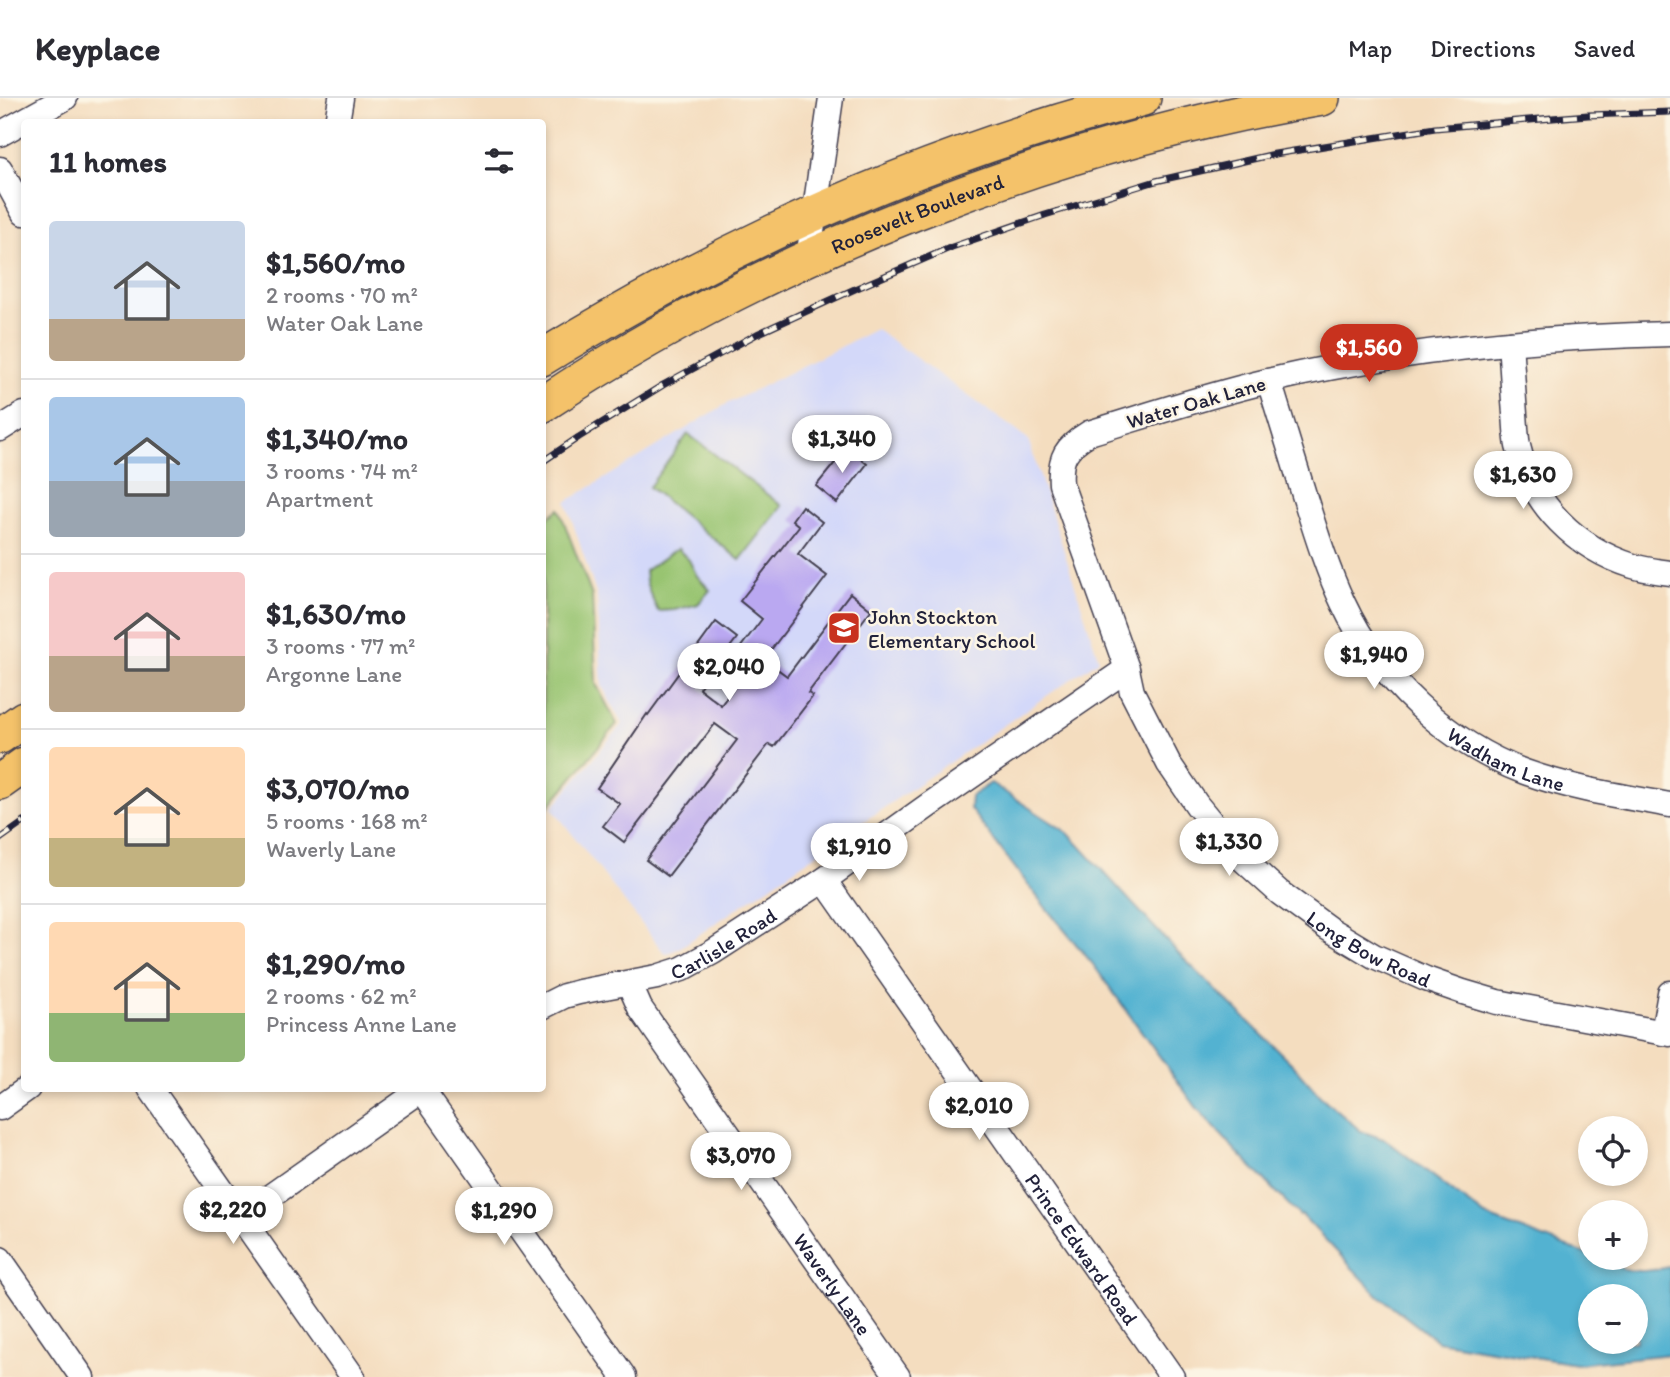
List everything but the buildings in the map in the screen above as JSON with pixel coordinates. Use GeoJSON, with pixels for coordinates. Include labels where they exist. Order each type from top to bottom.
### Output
{"type":"FeatureCollection","features":[{"type":"Feature","properties":{"kind":"highway","name":"Roosevelt Boulevard"},"geometry":{"type":"LineString","coordinates":[[546,356],[662,289],[763,236],[814,213],[884,183],[987,145],[1143,98]]}},
{"type":"Feature","properties":{"kind":"highway","name":"Roosevelt Boulevard"},"geometry":{"type":"LineString","coordinates":[[546,403],[718,302],[808,258],[904,217],[1065,160],[1147,136],[1322,98]]}},
{"type":"Feature","properties":{"kind":"highway"},"geometry":{"type":"LineString","coordinates":[[0,736],[21,721]]}},
{"type":"Feature","properties":{"kind":"highway"},"geometry":{"type":"LineString","coordinates":[[0,782],[21,767]]}},
{"type":"Feature","properties":{"kind":"street"},"geometry":{"type":"LineString","coordinates":[[27,119],[65,98]]}},
{"type":"Feature","properties":{"kind":"street"},"geometry":{"type":"LineString","coordinates":[[338,119],[341,98]]}},
{"type":"Feature","properties":{"kind":"street"},"geometry":{"type":"LineString","coordinates":[[808,258],[831,98]]}},
{"type":"Feature","properties":{"kind":"street"},"geometry":{"type":"LineString","coordinates":[[0,134],[21,122]]}},
{"type":"Feature","properties":{"kind":"street"},"geometry":{"type":"LineString","coordinates":[[0,169],[21,208]]}},
{"type":"Feature","properties":{"kind":"street","name":"Water Oak Lane"},"geometry":{"type":"LineString","coordinates":[[1064,453],[1075,441],[1089,433],[1214,395],[1326,369],[1443,349],[1634,334],[1670,334]]}},
{"type":"Feature","properties":{"kind":"street"},"geometry":{"type":"LineString","coordinates":[[1510,343],[1518,445],[1530,480],[1553,514],[1590,548],[1636,567],[1670,573]]}},
{"type":"Feature","properties":{"kind":"street","name":"Wadham Lane"},"geometry":{"type":"LineString","coordinates":[[1269,381],[1324,558],[1343,604],[1367,646],[1403,692],[1443,727],[1481,751],[1523,772],[1565,785],[1670,805]]}},
{"type":"Feature","properties":{"kind":"street"},"geometry":{"type":"LineString","coordinates":[[0,429],[21,416]]}},
{"type":"Feature","properties":{"kind":"street","name":"Long Bow Road"},"geometry":{"type":"LineString","coordinates":[[1064,453],[1060,469],[1061,484],[1127,669],[1132,692],[1169,764],[1197,805],[1240,857],[1280,893],[1329,929],[1374,956],[1426,979],[1497,1002],[1667,1034]]}},
{"type":"Feature","properties":{"kind":"street","name":"Carlisle Road"},"geometry":{"type":"LineString","coordinates":[[546,1005],[579,992],[657,977],[682,969],[713,952],[824,880],[929,804],[1127,669]]}},
{"type":"Feature","properties":{"kind":"street","name":"Prince Edward Road"},"geometry":{"type":"LineString","coordinates":[[824,880],[1172,1377]]}},
{"type":"Feature","properties":{"kind":"street","name":"Waverly Lane"},"geometry":{"type":"LineString","coordinates":[[629,983],[640,1008],[898,1377]]}},
{"type":"Feature","properties":{"kind":"street"},"geometry":{"type":"LineString","coordinates":[[1667,1034],[1670,993]]}},
{"type":"Feature","properties":{"kind":"street"},"geometry":{"type":"LineString","coordinates":[[0,1108],[22,1092]]}},
{"type":"Feature","properties":{"kind":"street"},"geometry":{"type":"LineString","coordinates":[[153,1092],[353,1377]]}},
{"type":"Feature","properties":{"kind":"street"},"geometry":{"type":"LineString","coordinates":[[241,1217],[419,1092]]}},
{"type":"Feature","properties":{"kind":"street"},"geometry":{"type":"LineString","coordinates":[[425,1092],[624,1377]]}},
{"type":"Feature","properties":{"kind":"street"},"geometry":{"type":"LineString","coordinates":[[0,1259],[82,1377]]}},
{"type":"Feature","properties":{"kind":"shaded area","name":"John Stockton Elementary School"},"geometry":{"type":"Polygon","coordinates":[[[876,329],[1028,439],[1099,660],[678,949],[665,954],[552,808],[622,724],[602,686],[597,596],[566,502],[723,406],[876,329]]]}},
{"type":"Feature","properties":{"kind":"green space"},"geometry":{"type":"Polygon","coordinates":[[[688,434],[782,506],[740,560],[649,487],[688,434]]]}},
{"type":"Feature","properties":{"kind":"green space"},"geometry":{"type":"Polygon","coordinates":[[[559,509],[592,596],[596,684],[617,724],[546,810],[546,520],[559,509]]]}},
{"type":"Feature","properties":{"kind":"green space"},"geometry":{"type":"Polygon","coordinates":[[[678,549],[710,590],[698,604],[658,611],[645,571],[678,549]]]}},
{"type":"Feature","properties":{"kind":"water"},"geometry":{"type":"Polygon","coordinates":[[[991,783],[1068,833],[1178,953],[1291,1063],[1320,1096],[1361,1131],[1386,1140],[1485,1216],[1578,1251],[1578,1270],[1641,1271],[1670,1267],[1670,1354],[1576,1364],[1437,1341],[1378,1295],[1197,1108],[1092,963],[970,809],[971,796],[991,783]]]}},
{"type":"Feature","properties":{"kind":"railway"},"geometry":{"type":"LineString","coordinates":[[546,459],[663,385],[757,334],[952,247],[1045,215],[1156,181],[1275,154],[1435,128],[1588,115],[1670,112]]}},
{"type":"Feature","properties":{"kind":"railway"},"geometry":{"type":"LineString","coordinates":[[0,839],[21,824]]}},
{"type":"Feature","properties":{"kind":"place","name":"John Stockton Elementary School"},"geometry":{"type":"Point","coordinates":[844,628]}}]}
